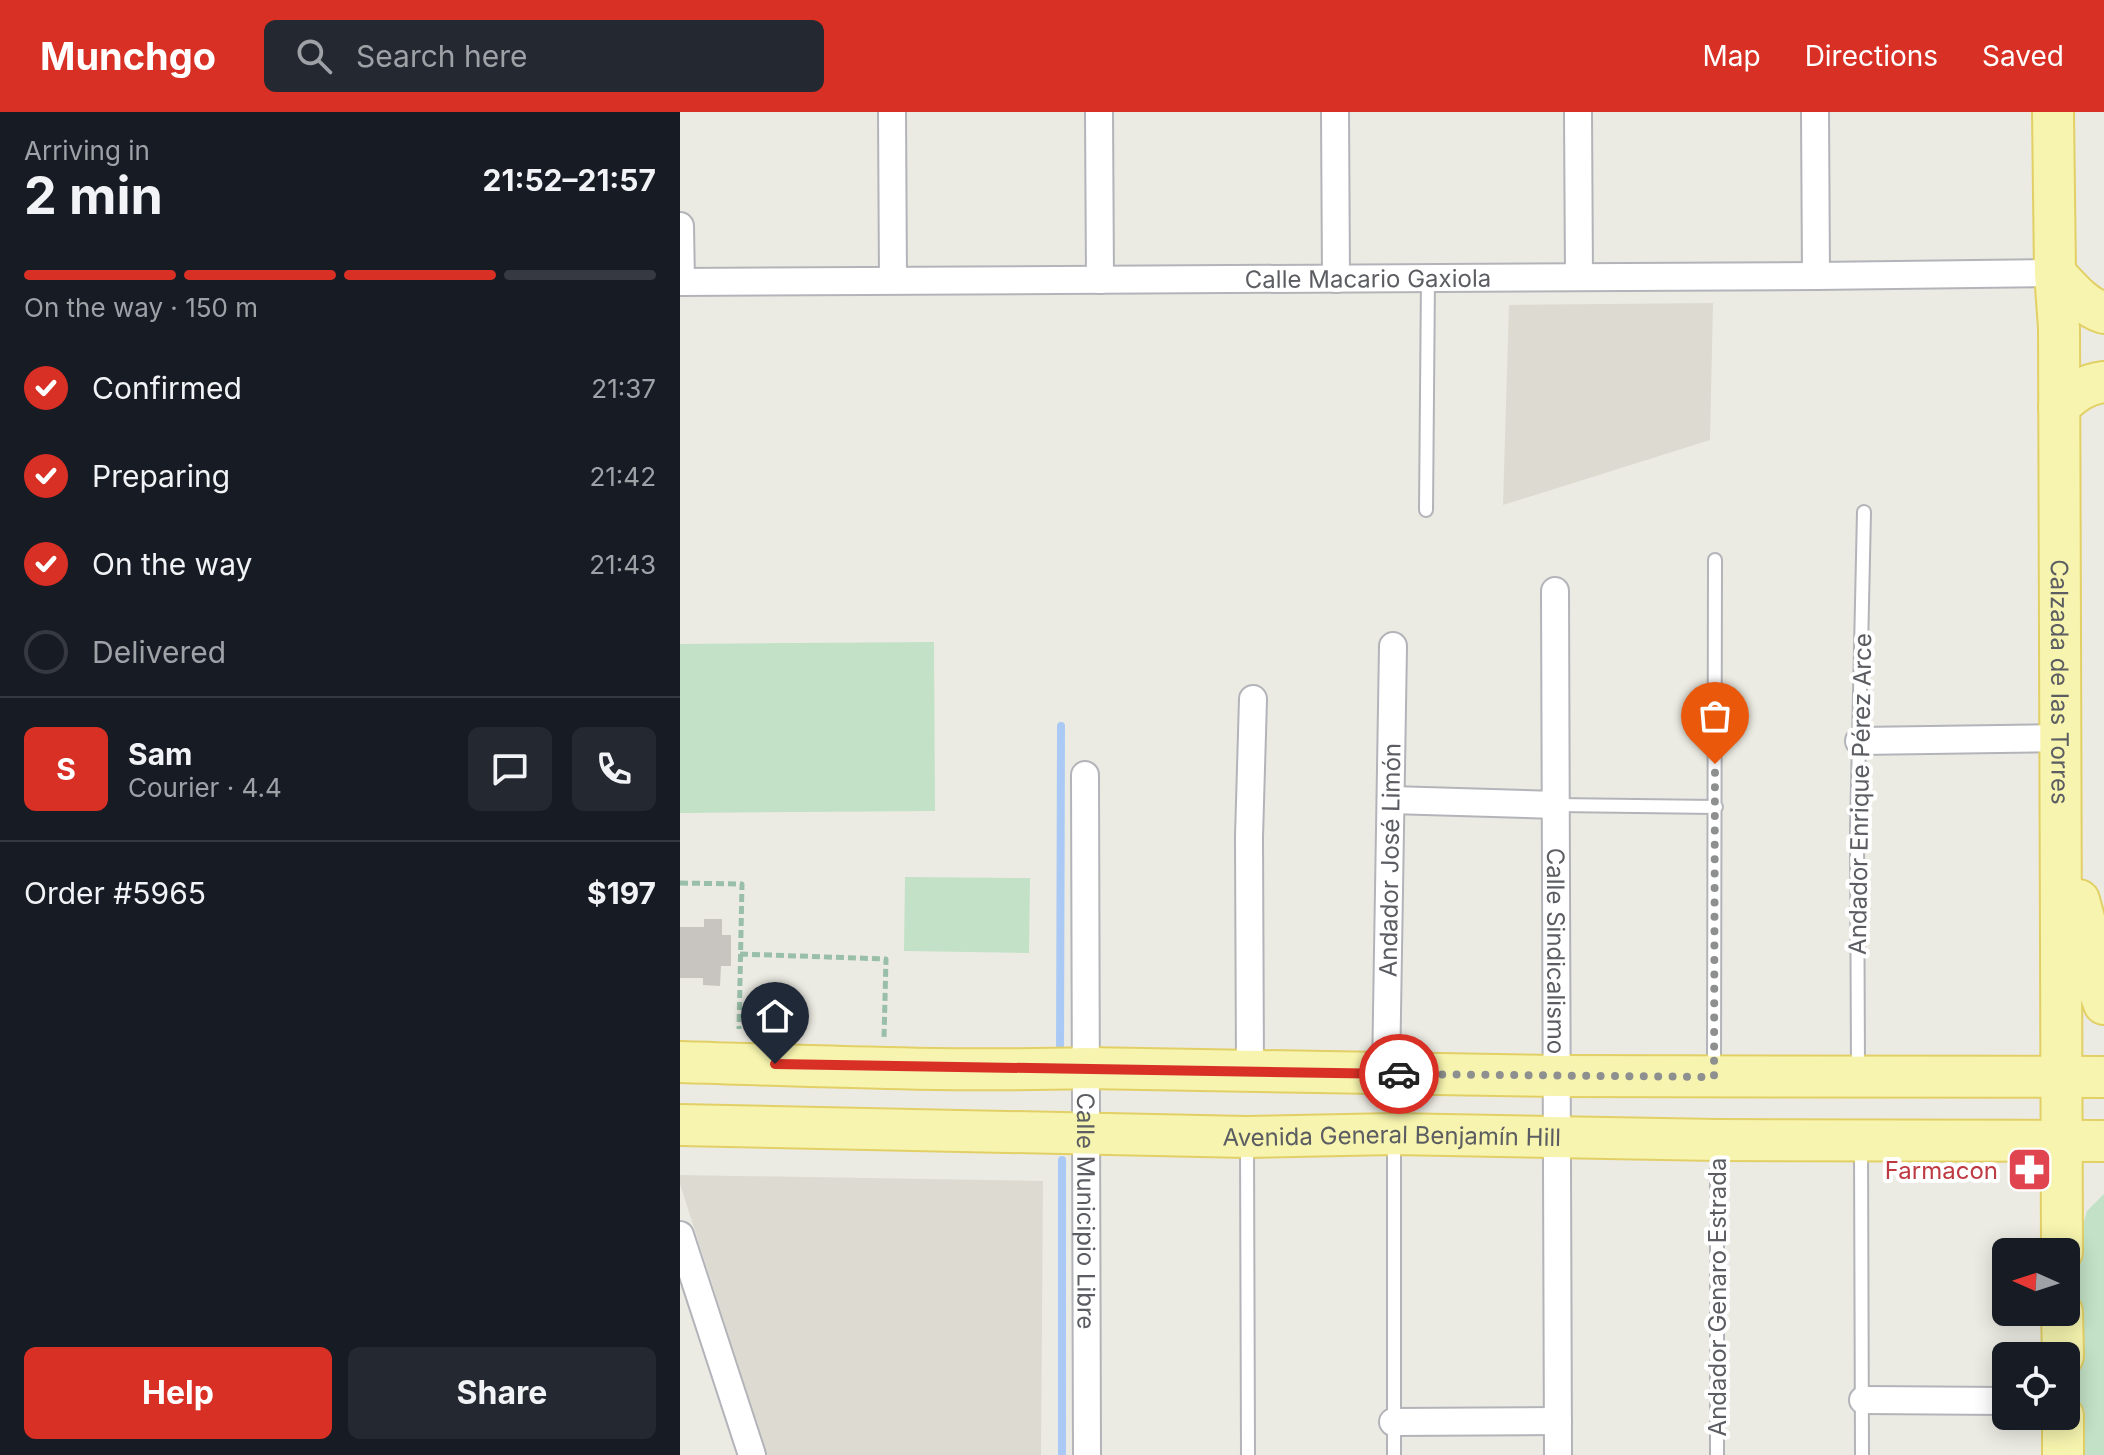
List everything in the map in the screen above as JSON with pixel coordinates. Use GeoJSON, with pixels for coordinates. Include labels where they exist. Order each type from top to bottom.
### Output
{"type":"FeatureCollection","features":[{"type":"Feature","properties":{"kind":"main road","name":"Calzada de las Torres"},"geometry":{"type":"LineString","coordinates":[[2053,112],[2055,273],[2059,328],[2061,1075],[2091,1146],[2066,1238]]}},
{"type":"Feature","properties":{"kind":"main road"},"geometry":{"type":"LineString","coordinates":[[2055,273],[2077,298],[2104,313]]}},
{"type":"Feature","properties":{"kind":"main road"},"geometry":{"type":"LineString","coordinates":[[2059,407],[2074,392],[2104,382]]}},
{"type":"Feature","properties":{"kind":"main road"},"geometry":{"type":"LineString","coordinates":[[2061,835],[2085,922],[2090,967],[2104,1004]]}},
{"type":"Feature","properties":{"kind":"main road"},"geometry":{"type":"LineString","coordinates":[[680,1062],[1557,1076],[2104,1077]]}},
{"type":"Feature","properties":{"kind":"main road","name":"Avenida General Benjamín Hill"},"geometry":{"type":"LineString","coordinates":[[680,1125],[1247,1137],[1394,1134],[2091,1146]]}},
{"type":"Feature","properties":{"kind":"main road"},"geometry":{"type":"LineString","coordinates":[[2063,1430],[2063,1455]]}},
{"type":"Feature","properties":{"kind":"street"},"geometry":{"type":"LineString","coordinates":[[892,112],[893,280]]}},
{"type":"Feature","properties":{"kind":"street"},"geometry":{"type":"LineString","coordinates":[[1099,112],[1100,280]]}},
{"type":"Feature","properties":{"kind":"street"},"geometry":{"type":"LineString","coordinates":[[1335,112],[1336,279]]}},
{"type":"Feature","properties":{"kind":"street"},"geometry":{"type":"LineString","coordinates":[[1578,112],[1579,277]]}},
{"type":"Feature","properties":{"kind":"street"},"geometry":{"type":"LineString","coordinates":[[1815,112],[1816,276]]}},
{"type":"Feature","properties":{"kind":"street"},"geometry":{"type":"LineString","coordinates":[[680,226],[680,282]]}},
{"type":"Feature","properties":{"kind":"street","name":"Calle Macario Gaxiola"},"geometry":{"type":"LineString","coordinates":[[680,282],[2055,273]]}},
{"type":"Feature","properties":{"kind":"street","name":"Calle Sindicalismo"},"geometry":{"type":"LineString","coordinates":[[1555,591],[1558,1455]]}},
{"type":"Feature","properties":{"kind":"street","name":"Andador José Limón"},"geometry":{"type":"LineString","coordinates":[[1386,1074],[1393,646]]}},
{"type":"Feature","properties":{"kind":"street"},"geometry":{"type":"LineString","coordinates":[[1250,1070],[1249,837],[1253,699]]}},
{"type":"Feature","properties":{"kind":"street"},"geometry":{"type":"LineString","coordinates":[[1859,741],[2061,738]]}},
{"type":"Feature","properties":{"kind":"street","name":"Calle Municipio Libre"},"geometry":{"type":"LineString","coordinates":[[1085,775],[1087,1455]]}},
{"type":"Feature","properties":{"kind":"street"},"geometry":{"type":"LineString","coordinates":[[1391,800],[1556,805]]}},
{"type":"Feature","properties":{"kind":"street"},"geometry":{"type":"LineString","coordinates":[[680,1235],[692,1310],[752,1455]]}},
{"type":"Feature","properties":{"kind":"street"},"geometry":{"type":"LineString","coordinates":[[1863,1400],[1992,1401]]}},
{"type":"Feature","properties":{"kind":"street"},"geometry":{"type":"LineString","coordinates":[[1393,1422],[1558,1421]]}},
{"type":"Feature","properties":{"kind":"lane"},"geometry":{"type":"LineString","coordinates":[[1426,510],[1428,278]]}},
{"type":"Feature","properties":{"kind":"lane","name":"Andador Enrique Pérez Arce"},"geometry":{"type":"LineString","coordinates":[[1859,1077],[1859,741],[1864,512]]}},
{"type":"Feature","properties":{"kind":"lane"},"geometry":{"type":"LineString","coordinates":[[1714,1077],[1715,560]]}},
{"type":"Feature","properties":{"kind":"lane"},"geometry":{"type":"LineString","coordinates":[[1556,805],[1716,807]]}},
{"type":"Feature","properties":{"kind":"lane"},"geometry":{"type":"LineString","coordinates":[[1394,1134],[1394,1455]]}},
{"type":"Feature","properties":{"kind":"lane"},"geometry":{"type":"LineString","coordinates":[[1247,1137],[1248,1455]]}},
{"type":"Feature","properties":{"kind":"lane","name":"Andador Genaro Estrada"},"geometry":{"type":"LineString","coordinates":[[1717,1140],[1717,1455]]}},
{"type":"Feature","properties":{"kind":"lane"},"geometry":{"type":"LineString","coordinates":[[1861,1141],[1862,1455]]}},
{"type":"Feature","properties":{"kind":"path"},"geometry":{"type":"LineString","coordinates":[[680,883],[742,884],[739,1029]]}},
{"type":"Feature","properties":{"kind":"path"},"geometry":{"type":"LineString","coordinates":[[740,954],[886,959],[883,1067]]}},
{"type":"Feature","properties":{"kind":"shaded area"},"geometry":{"type":"Polygon","coordinates":[[[1713,303],[1710,440],[1503,505],[1509,305],[1713,303]]]}},
{"type":"Feature","properties":{"kind":"shaded area"},"geometry":{"type":"Polygon","coordinates":[[[680,1175],[1043,1181],[1041,1455],[767,1455],[680,1184],[680,1175]]]}},
{"type":"Feature","properties":{"kind":"green space"},"geometry":{"type":"Polygon","coordinates":[[[934,642],[935,811],[680,813],[680,644],[934,642]]]}},
{"type":"Feature","properties":{"kind":"green space"},"geometry":{"type":"Polygon","coordinates":[[[905,877],[1030,878],[1029,953],[904,951],[905,877]]]}},
{"type":"Feature","properties":{"kind":"green space"},"geometry":{"type":"Polygon","coordinates":[[[2104,1194],[2104,1455],[2078,1455],[2080,1342],[2075,1342],[2075,1326],[2080,1326],[2079,1238],[2087,1211],[2104,1194]]]}},
{"type":"Feature","properties":{"kind":"building"},"geometry":{"type":"Polygon","coordinates":[[[704,919],[722,919],[722,935],[731,935],[731,966],[721,966],[720,986],[703,985],[703,978],[680,978],[680,927],[704,927],[704,919]]]}},
{"type":"Feature","properties":{"kind":"waterway"},"geometry":{"type":"LineString","coordinates":[[1060,1057],[1061,726]]}},
{"type":"Feature","properties":{"kind":"waterway"},"geometry":{"type":"LineString","coordinates":[[1062,1160],[1062,1455]]}},
{"type":"Feature","properties":{"kind":"way so far"},"geometry":{"type":"LineString","coordinates":[[1399,1074],[1714,1077],[1715,764]]}},
{"type":"Feature","properties":{"kind":"place","name":"Farmacon"},"geometry":{"type":"Point","coordinates":[2029,1170]}},
{"type":"Feature","properties":{"kind":"route"},"geometry":{"type":"LineString","coordinates":[[775,1064],[1399,1074]]}}]}
